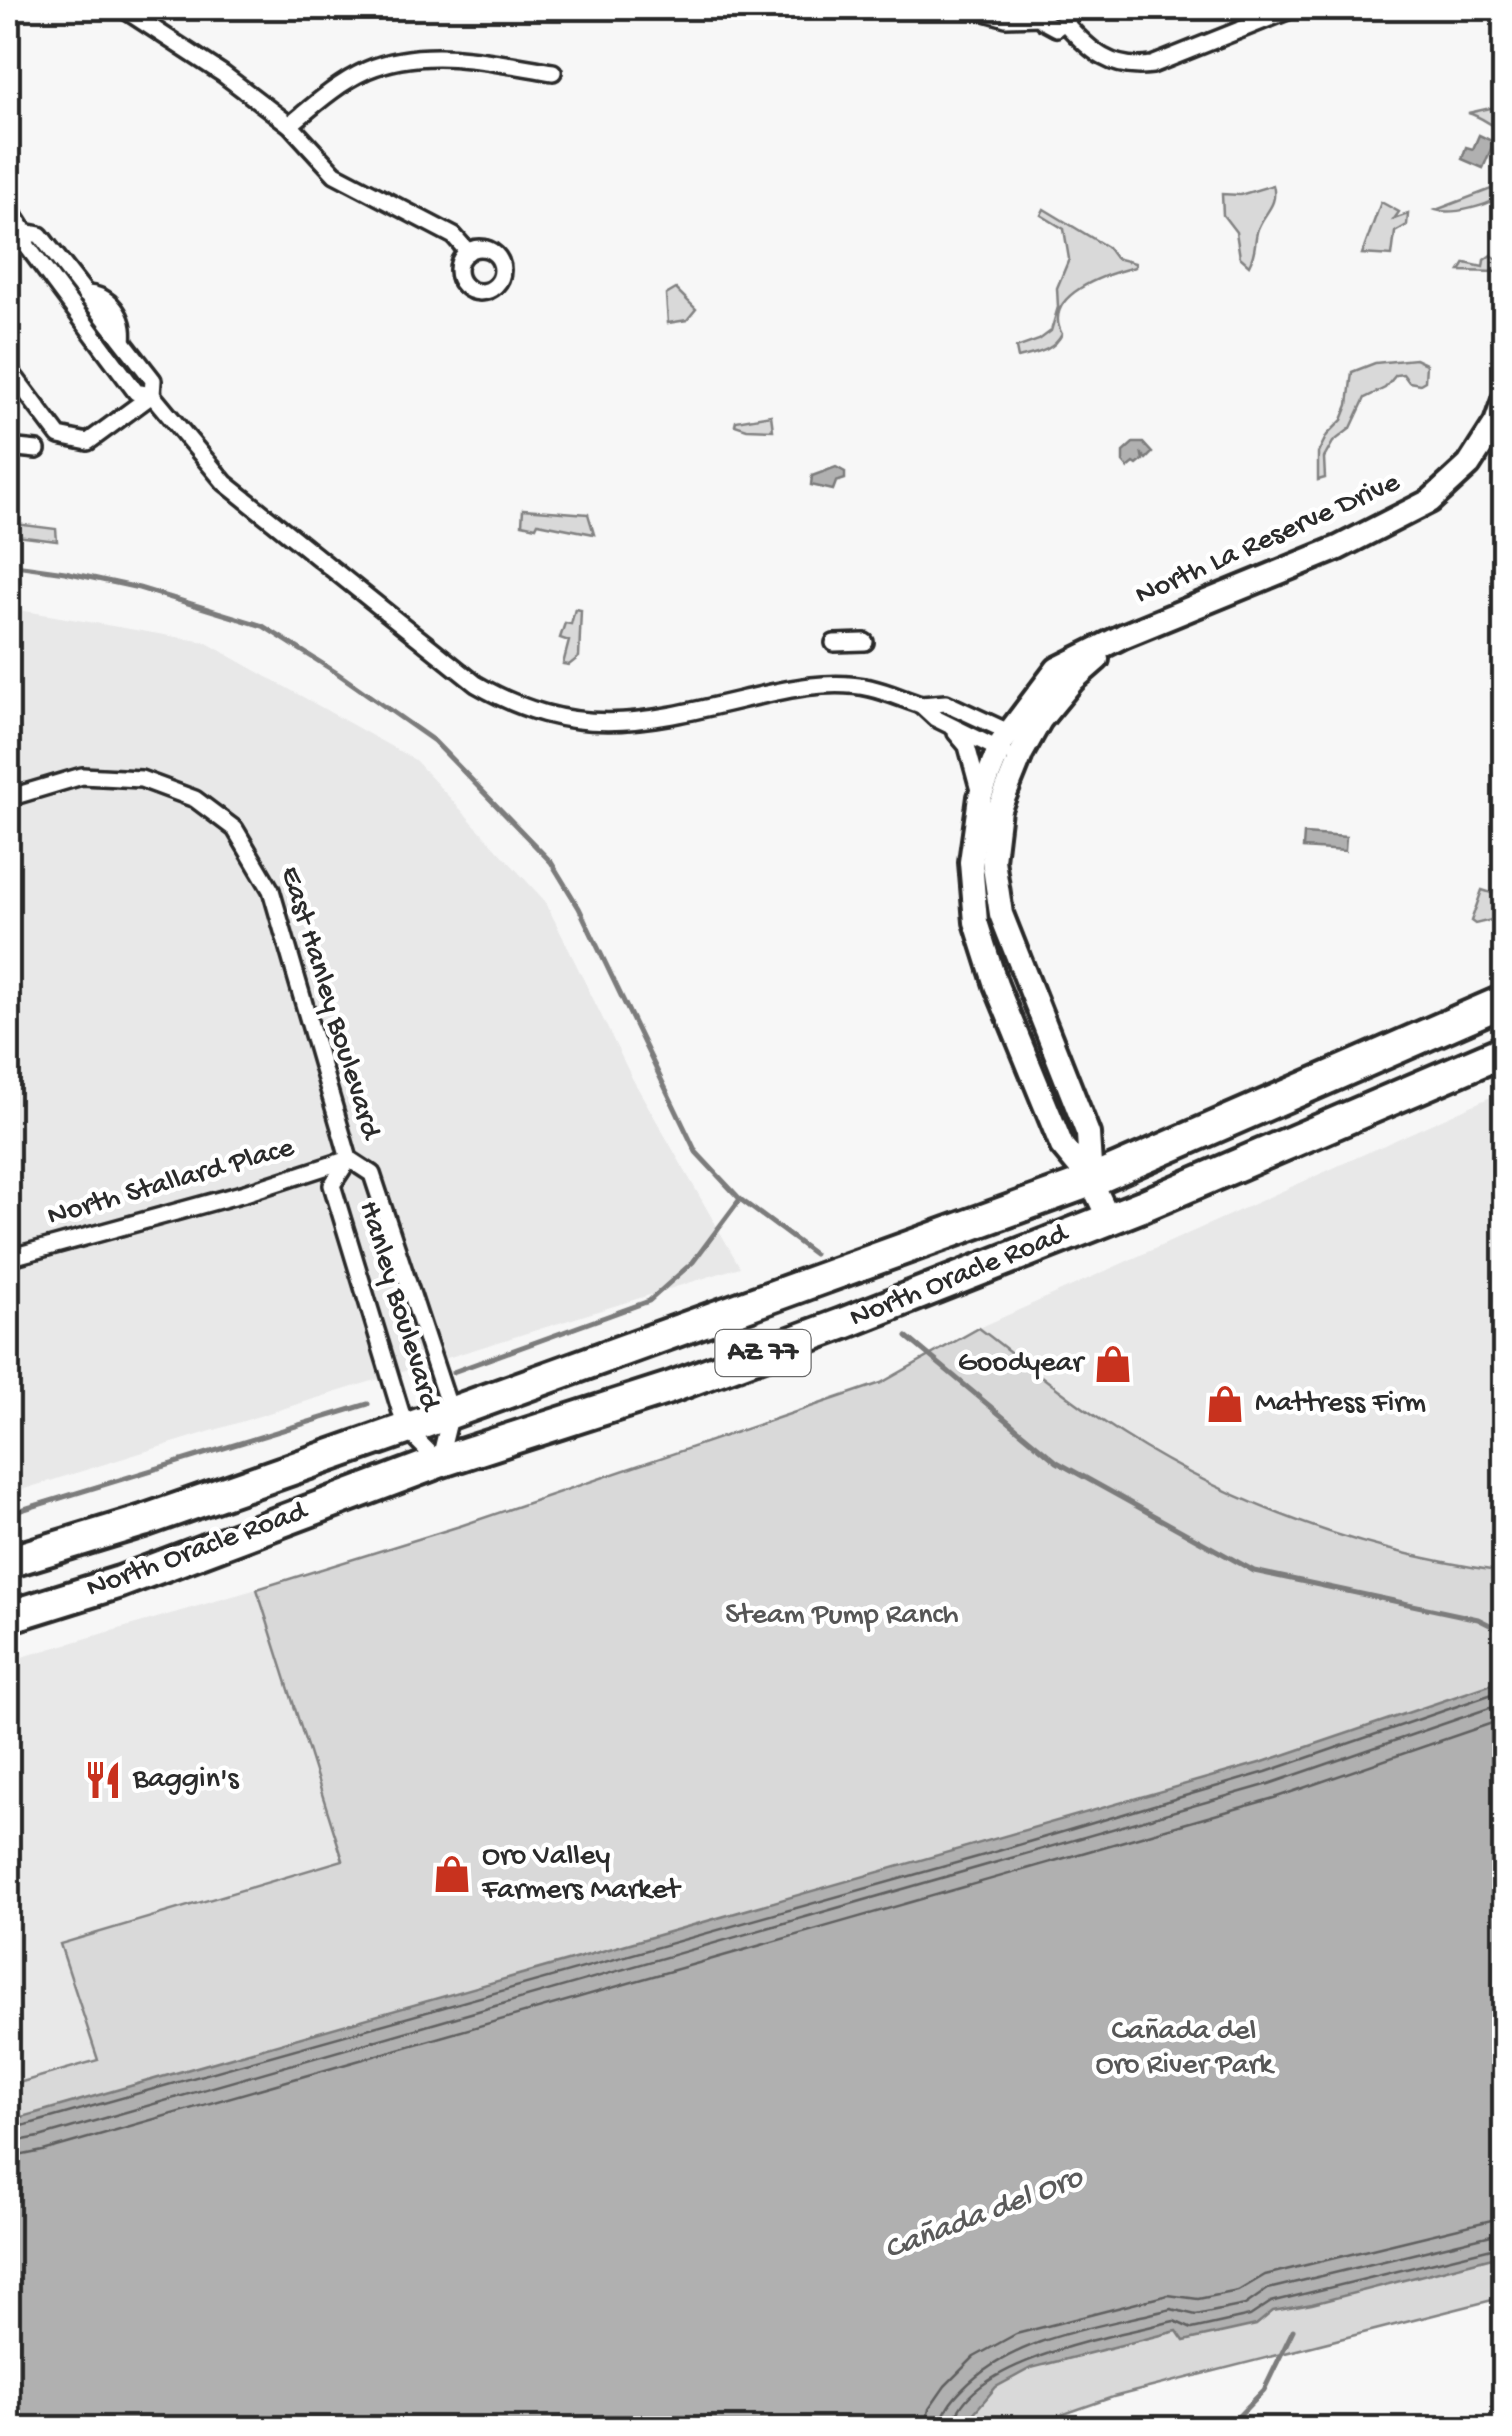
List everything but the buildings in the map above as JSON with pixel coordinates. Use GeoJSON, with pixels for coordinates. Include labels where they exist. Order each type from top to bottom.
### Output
{"type":"FeatureCollection","features":[{"type":"Feature","properties":{"kind":"highway","name":"North Oracle Road"},"geometry":{"type":"LineString","coordinates":[[8,1562],[143,1521],[406,1429],[1091,1181],[1504,1001]]}},
{"type":"Feature","properties":{"kind":"highway","name":"North Oracle Road"},"geometry":{"type":"LineString","coordinates":[[8,1617],[120,1582],[439,1462],[669,1388],[859,1317],[1361,1114],[1504,1051]]}},
{"type":"Feature","properties":{"kind":"street"},"geometry":{"type":"LineString","coordinates":[[122,8],[223,74],[290,125],[336,174],[454,236],[468,252]]}},
{"type":"Feature","properties":{"kind":"street"},"geometry":{"type":"LineString","coordinates":[[972,8],[1006,18],[1041,12],[1051,27],[1067,15],[1096,55],[1137,67],[1152,65],[1296,8]]}},
{"type":"Feature","properties":{"kind":"street"},"geometry":{"type":"LineString","coordinates":[[290,125],[332,90],[365,71],[399,60],[445,56],[553,72]]}},
{"type":"Feature","properties":{"kind":"street"},"geometry":{"type":"LineString","coordinates":[[8,206],[25,232],[27,246],[136,392],[152,396],[224,483],[448,662],[502,699],[575,721],[620,724],[665,718],[782,690],[822,686],[869,688],[921,705],[946,703],[1014,746]]}},
{"type":"Feature","properties":{"kind":"street"},"geometry":{"type":"LineString","coordinates":[[25,232],[40,235],[123,341],[153,380],[152,396]]}},
{"type":"Feature","properties":{"kind":"street"},"geometry":{"type":"LineString","coordinates":[[8,368],[59,436],[88,442],[152,396]]}},
{"type":"Feature","properties":{"kind":"street","name":"North La Reserve Drive"},"geometry":{"type":"LineString","coordinates":[[1108,1218],[1091,1181],[1062,1146],[996,985],[976,922],[970,862],[980,798],[1014,746],[1072,680],[1123,636],[1338,548],[1430,501],[1469,466],[1496,423],[1504,400]]}},
{"type":"Feature","properties":{"kind":"street"},"geometry":{"type":"LineString","coordinates":[[8,447],[36,450]]}},
{"type":"Feature","properties":{"kind":"street"},"geometry":{"type":"LineString","coordinates":[[834,643],[865,642]]}},
{"type":"Feature","properties":{"kind":"street"},"geometry":{"type":"LineString","coordinates":[[921,705],[951,726],[1014,746]]}},
{"type":"Feature","properties":{"kind":"street"},"geometry":{"type":"LineString","coordinates":[[951,726],[967,746],[980,798]]}},
{"type":"Feature","properties":{"kind":"street","name":"North La Reserve Drive"},"geometry":{"type":"LineString","coordinates":[[1014,746],[998,809],[994,860],[1001,914],[1088,1134],[1091,1181]]}},
{"type":"Feature","properties":{"kind":"street","name":"East Hanley Boulevard"},"geometry":{"type":"LineString","coordinates":[[8,798],[82,776],[141,779],[195,800],[236,829],[272,890],[349,1159],[372,1174],[450,1413]]}},
{"type":"Feature","properties":{"kind":"street","name":"North Stallard Place"},"geometry":{"type":"LineString","coordinates":[[8,1258],[245,1193],[349,1159]]}},
{"type":"Feature","properties":{"kind":"street","name":"Hanley Boulevard"},"geometry":{"type":"LineString","coordinates":[[349,1159],[332,1185],[406,1429],[439,1462]]}},
{"type":"Feature","properties":{"kind":"street"},"geometry":{"type":"LineString","coordinates":[[439,1462],[450,1413]]}},
{"type":"Feature","properties":{"kind":"shaded area"},"geometry":{"type":"Polygon","coordinates":[[[8,608],[205,642],[415,760],[545,901],[632,1078],[740,1267],[8,1494],[8,608]]]}},
{"type":"Feature","properties":{"kind":"shaded area"},"geometry":{"type":"Polygon","coordinates":[[[1504,1091],[1504,1572],[1398,1554],[1329,1534],[1218,1489],[1099,1419],[979,1328],[1504,1091]]]}},
{"type":"Feature","properties":{"kind":"shaded area"},"geometry":{"type":"Polygon","coordinates":[[[257,1589],[343,1860],[61,1944],[98,2060],[8,2086],[8,1661],[257,1589]]]}},
{"type":"Feature","properties":{"kind":"green space"},"geometry":{"type":"Polygon","coordinates":[[[1504,105],[1504,130],[1468,113],[1504,105]]]}},
{"type":"Feature","properties":{"kind":"green space"},"geometry":{"type":"Polygon","coordinates":[[[1273,185],[1274,199],[1259,225],[1249,265],[1240,257],[1236,232],[1223,215],[1222,194],[1240,195],[1273,185]]]}},
{"type":"Feature","properties":{"kind":"green space"},"geometry":{"type":"Polygon","coordinates":[[[1491,189],[1501,194],[1480,206],[1436,210],[1491,189]]]}},
{"type":"Feature","properties":{"kind":"green space"},"geometry":{"type":"Polygon","coordinates":[[[1381,202],[1399,212],[1394,219],[1408,214],[1407,225],[1395,232],[1392,256],[1362,254],[1381,202]]]}},
{"type":"Feature","properties":{"kind":"green space"},"geometry":{"type":"Polygon","coordinates":[[[1044,209],[1107,247],[1115,258],[1135,263],[1135,267],[1080,288],[1060,308],[1062,334],[1054,345],[1018,358],[1016,348],[1051,331],[1058,307],[1057,288],[1069,259],[1064,229],[1041,215],[1044,209]]]}},
{"type":"Feature","properties":{"kind":"green space"},"geometry":{"type":"Polygon","coordinates":[[[1491,255],[1500,261],[1498,272],[1460,271],[1465,263],[1483,267],[1484,260],[1491,255]]]}},
{"type":"Feature","properties":{"kind":"green space"},"geometry":{"type":"Polygon","coordinates":[[[676,289],[696,309],[687,320],[668,323],[666,295],[676,289]]]}},
{"type":"Feature","properties":{"kind":"green space"},"geometry":{"type":"Polygon","coordinates":[[[1415,359],[1426,364],[1425,381],[1409,382],[1403,374],[1396,375],[1385,388],[1365,398],[1351,428],[1333,442],[1324,458],[1325,478],[1318,480],[1318,453],[1327,435],[1342,420],[1352,372],[1375,363],[1415,359]]]}},
{"type":"Feature","properties":{"kind":"green space"},"geometry":{"type":"Polygon","coordinates":[[[771,415],[773,430],[735,425],[736,421],[771,415]]]}},
{"type":"Feature","properties":{"kind":"green space"},"geometry":{"type":"Polygon","coordinates":[[[523,509],[588,514],[594,534],[538,523],[536,527],[522,524],[523,509]]]}},
{"type":"Feature","properties":{"kind":"green space"},"geometry":{"type":"Polygon","coordinates":[[[8,523],[56,529],[57,541],[8,535],[8,523]]]}},
{"type":"Feature","properties":{"kind":"green space"},"geometry":{"type":"Polygon","coordinates":[[[575,609],[581,610],[579,657],[569,665],[563,664],[569,641],[560,638],[565,623],[571,624],[575,609]]]}},
{"type":"Feature","properties":{"kind":"green space"},"geometry":{"type":"Polygon","coordinates":[[[1482,890],[1504,897],[1504,917],[1475,924],[1471,921],[1482,890]]]}},
{"type":"Feature","properties":{"kind":"green space","name":"Cañada del Oro River Park"},"geometry":{"type":"Polygon","coordinates":[[[979,1328],[1101,1420],[1195,1476],[1244,1499],[1345,1537],[1504,1572],[1504,2297],[1113,2397],[1024,2428],[8,2428],[8,2086],[98,2060],[60,1944],[343,1860],[257,1589],[460,1526],[881,1383],[979,1328]]]}},
{"type":"Feature","properties":{"kind":"water"},"geometry":{"type":"Polygon","coordinates":[[[1479,135],[1494,142],[1483,168],[1462,159],[1466,147],[1473,149],[1479,135]]]}},
{"type":"Feature","properties":{"kind":"water"},"geometry":{"type":"Polygon","coordinates":[[[1133,443],[1143,443],[1152,453],[1146,459],[1142,455],[1143,460],[1128,468],[1123,452],[1133,443]]]}},
{"type":"Feature","properties":{"kind":"water"},"geometry":{"type":"Polygon","coordinates":[[[836,467],[845,472],[845,479],[836,482],[833,490],[811,485],[812,476],[836,467]]]}},
{"type":"Feature","properties":{"kind":"water"},"geometry":{"type":"Polygon","coordinates":[[[1304,834],[1346,837],[1345,851],[1303,848],[1304,834]]]}},
{"type":"Feature","properties":{"kind":"water","name":"Cañada del Oro River Park"},"geometry":{"type":"Polygon","coordinates":[[[1504,1680],[1504,2254],[1273,2311],[1256,2325],[1184,2341],[1177,2331],[1031,2368],[996,2387],[961,2428],[8,2428],[8,2121],[1263,1762],[1504,1680]]]}},
{"type":"Feature","properties":{"kind":"waterway"},"geometry":{"type":"LineString","coordinates":[[8,564],[139,588],[263,626],[434,741],[551,862],[579,908],[696,1152],[740,1199],[814,1254]]}},
{"type":"Feature","properties":{"kind":"waterway"},"geometry":{"type":"LineString","coordinates":[[453,1372],[649,1301],[693,1262],[740,1199]]}},
{"type":"Feature","properties":{"kind":"waterway"},"geometry":{"type":"LineString","coordinates":[[907,1337],[1057,1462],[1254,1571],[1478,1619],[1504,1632]]}},
{"type":"Feature","properties":{"kind":"waterway"},"geometry":{"type":"LineString","coordinates":[[8,1514],[368,1404]]}},
{"type":"Feature","properties":{"kind":"waterway"},"geometry":{"type":"LineString","coordinates":[[1227,2428],[1264,2390],[1293,2330]]}},
{"type":"Feature","properties":{"kind":"place","name":"Goodyear"},"geometry":{"type":"Point","coordinates":[1113,1364]}},
{"type":"Feature","properties":{"kind":"place","name":"Mattress Firm"},"geometry":{"type":"Point","coordinates":[1225,1404]}},
{"type":"Feature","properties":{"kind":"place","name":"Baggin's"},"geometry":{"type":"Point","coordinates":[103,1780]}},
{"type":"Feature","properties":{"kind":"place","name":"Oro Valley Farmers Market"},"geometry":{"type":"Point","coordinates":[452,1874]}},
{"type":"Feature","properties":{"kind":"park label","name":"Steam Pump Ranch"},"geometry":{"type":"Point","coordinates":[842,1616]}},
{"type":"Feature","properties":{"kind":"water label","name":"Cañada del Oro"},"geometry":{"type":"Point","coordinates":[984,2215]}}]}
